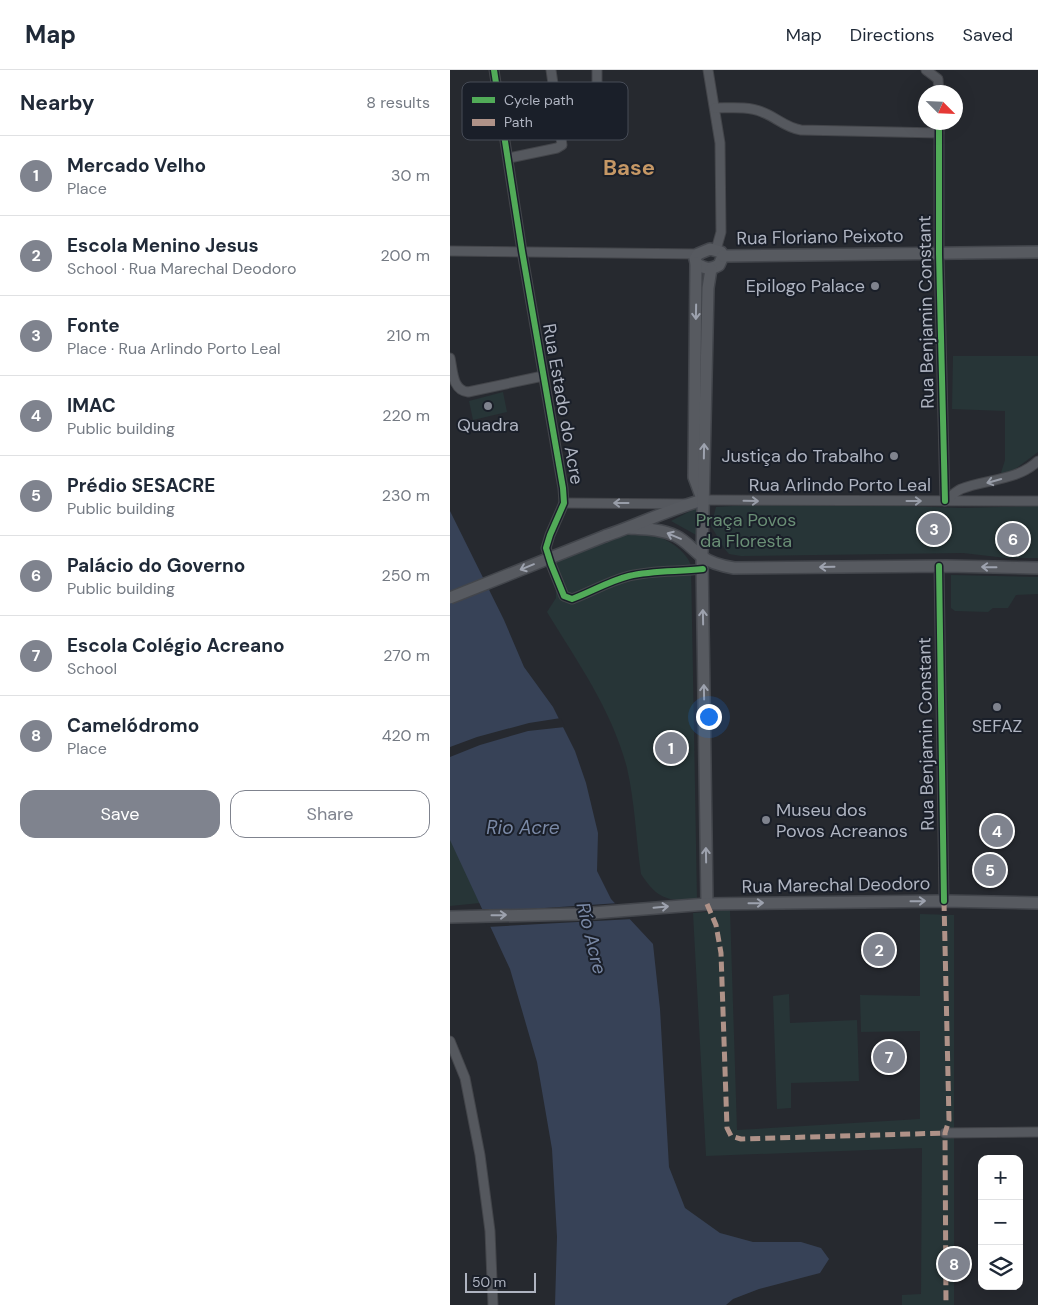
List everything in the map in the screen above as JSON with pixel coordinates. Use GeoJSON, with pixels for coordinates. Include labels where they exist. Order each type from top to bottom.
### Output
{"type":"FeatureCollection","features":[{"type":"Feature","properties":{"kind":"main road","name":"Rua Floriano Peixoto"},"geometry":{"type":"LineString","coordinates":[[720,253],[719,265],[711,269],[702,267],[697,259],[710,249],[720,253],[939,254],[1038,252]]}},
{"type":"Feature","properties":{"kind":"main road"},"geometry":{"type":"LineString","coordinates":[[697,259],[694,478],[703,500]]}},
{"type":"Feature","properties":{"kind":"main road"},"geometry":{"type":"LineString","coordinates":[[707,904],[702,557],[708,288],[711,269]]}},
{"type":"Feature","properties":{"kind":"main road"},"geometry":{"type":"LineString","coordinates":[[450,598],[687,504],[703,500]]}},
{"type":"Feature","properties":{"kind":"main road"},"geometry":{"type":"LineString","coordinates":[[630,528],[651,529],[675,536],[684,541],[702,557],[717,564],[734,568],[939,566],[1038,568]]}},
{"type":"Feature","properties":{"kind":"main road","name":"Rua Marechal Deodoro"},"geometry":{"type":"LineString","coordinates":[[450,917],[580,914],[707,904],[944,901],[1038,903]]}},
{"type":"Feature","properties":{"kind":"street"},"geometry":{"type":"LineString","coordinates":[[708,70],[720,143],[720,253]]}},
{"type":"Feature","properties":{"kind":"street"},"geometry":{"type":"LineString","coordinates":[[929,72],[938,79],[939,85]]}},
{"type":"Feature","properties":{"kind":"street"},"geometry":{"type":"LineString","coordinates":[[715,108],[756,110],[766,113],[790,128],[801,130],[939,133]]}},
{"type":"Feature","properties":{"kind":"street","name":"Rua Benjamin Constant"},"geometry":{"type":"LineString","coordinates":[[939,133],[939,254],[945,502]]}},
{"type":"Feature","properties":{"kind":"street","name":"Rua Estado do Acre"},"geometry":{"type":"LineString","coordinates":[[506,140],[522,251],[563,488],[564,503],[546,548],[564,596],[572,599],[608,582],[632,575],[657,571],[703,570]]}},
{"type":"Feature","properties":{"kind":"street"},"geometry":{"type":"LineString","coordinates":[[509,158],[560,147],[563,140]]}},
{"type":"Feature","properties":{"kind":"street","name":"Rua Floriano Peixoto"},"geometry":{"type":"LineString","coordinates":[[450,251],[522,251],[697,259]]}},
{"type":"Feature","properties":{"kind":"street"},"geometry":{"type":"LineString","coordinates":[[450,358],[456,386],[468,392],[544,376]]}},
{"type":"Feature","properties":{"kind":"street"},"geometry":{"type":"LineString","coordinates":[[945,502],[961,489],[1018,474],[1038,461]]}},
{"type":"Feature","properties":{"kind":"street","name":"Rua Arlindo Porto Leal"},"geometry":{"type":"LineString","coordinates":[[703,500],[1038,501]]}},
{"type":"Feature","properties":{"kind":"street"},"geometry":{"type":"LineString","coordinates":[[564,503],[687,504]]}},
{"type":"Feature","properties":{"kind":"street","name":"Rua Benjamin Constant"},"geometry":{"type":"LineString","coordinates":[[939,566],[944,901]]}},
{"type":"Feature","properties":{"kind":"street"},"geometry":{"type":"LineString","coordinates":[[450,1041],[465,1078],[480,1155],[490,1231],[493,1305]]}},
{"type":"Feature","properties":{"kind":"street"},"geometry":{"type":"LineString","coordinates":[[945,1133],[1038,1132]]}},
{"type":"Feature","properties":{"kind":"green space"},"geometry":{"type":"Polygon","coordinates":[[[953,356],[1038,356],[1038,452],[1014,470],[1000,476],[1005,460],[1005,411],[952,409],[953,356]]]}},
{"type":"Feature","properties":{"kind":"green space","name":"Quadra"},"geometry":{"type":"Polygon","coordinates":[[[503,392],[507,412],[473,420],[469,401],[503,392]]]}},
{"type":"Feature","properties":{"kind":"green space","name":"Praça Povos da Floresta"},"geometry":{"type":"Polygon","coordinates":[[[837,504],[963,508],[1038,506],[1038,558],[1006,558],[963,553],[741,556],[729,554],[711,526],[716,507],[837,504]]]}},
{"type":"Feature","properties":{"kind":"green space"},"geometry":{"type":"Polygon","coordinates":[[[698,507],[698,536],[671,521],[698,507]]]}},
{"type":"Feature","properties":{"kind":"green space"},"geometry":{"type":"Polygon","coordinates":[[[629,533],[651,534],[660,537],[681,550],[691,565],[697,900],[678,900],[664,897],[647,883],[641,874],[632,794],[621,747],[613,726],[593,687],[547,612],[556,598],[555,560],[629,533]]]}},
{"type":"Feature","properties":{"kind":"green space"},"geometry":{"type":"Polygon","coordinates":[[[951,575],[1038,577],[1038,594],[1016,595],[1008,608],[993,608],[988,612],[955,611],[951,608],[951,575]]]}},
{"type":"Feature","properties":{"kind":"green space"},"geometry":{"type":"Polygon","coordinates":[[[450,838],[480,903],[450,906],[450,838]]]}},
{"type":"Feature","properties":{"kind":"green space"},"geometry":{"type":"Polygon","coordinates":[[[730,910],[737,1130],[920,1119],[920,1031],[861,1032],[860,995],[920,996],[920,914],[954,915],[954,1305],[902,1305],[902,1295],[921,1294],[922,1148],[706,1156],[693,913],[730,910]]]}},
{"type":"Feature","properties":{"kind":"green space"},"geometry":{"type":"Polygon","coordinates":[[[789,994],[790,1023],[857,1020],[859,1081],[791,1083],[791,1108],[777,1109],[773,996],[789,994]]]}},
{"type":"Feature","properties":{"kind":"water","name":"Rio Acre"},"geometry":{"type":"Polygon","coordinates":[[[450,511],[504,620],[524,667],[553,707],[575,751],[586,783],[598,833],[597,871],[611,899],[653,944],[660,1009],[669,1167],[685,1208],[720,1233],[753,1242],[801,1242],[821,1248],[829,1259],[820,1273],[759,1289],[733,1299],[726,1305],[555,1305],[557,1237],[552,1149],[537,1062],[510,969],[450,840],[450,511]]]}},
{"type":"Feature","properties":{"kind":"pier"},"geometry":{"type":"Polygon","coordinates":[[[561,718],[565,727],[528,731],[480,745],[450,757],[450,747],[477,737],[529,723],[561,718]]]}},
{"type":"Feature","properties":{"kind":"pier"},"geometry":{"type":"Polygon","coordinates":[[[619,903],[633,919],[487,927],[479,909],[530,909],[619,903]]]}},
{"type":"Feature","properties":{"kind":"marked path"},"geometry":{"type":"LineString","coordinates":[[944,901],[949,1120],[945,1133],[946,1305]]}},
{"type":"Feature","properties":{"kind":"marked path"},"geometry":{"type":"LineString","coordinates":[[707,904],[716,925],[721,953],[727,1128],[731,1136],[741,1139],[945,1133]]}},
{"type":"Feature","properties":{"kind":"cycle path"},"geometry":{"type":"LineString","coordinates":[[494,70],[496,82]]}},
{"type":"Feature","properties":{"kind":"cycle path"},"geometry":{"type":"LineString","coordinates":[[939,130],[939,254],[945,501]]}},
{"type":"Feature","properties":{"kind":"cycle path"},"geometry":{"type":"LineString","coordinates":[[505,140],[563,488],[564,503],[546,548],[564,596],[572,599],[614,581],[638,574],[703,569]]}},
{"type":"Feature","properties":{"kind":"cycle path"},"geometry":{"type":"LineString","coordinates":[[939,566],[944,901]]}},
{"type":"Feature","properties":{"kind":"place","name":"Epilogo Palace"},"geometry":{"type":"Point","coordinates":[875,286]}},
{"type":"Feature","properties":{"kind":"place","name":"Quadra"},"geometry":{"type":"Point","coordinates":[488,406]}},
{"type":"Feature","properties":{"kind":"place","name":"Justiça do Trabalho"},"geometry":{"type":"Point","coordinates":[894,456]}},
{"type":"Feature","properties":{"kind":"place","name":"Fonte"},"geometry":{"type":"Point","coordinates":[934,529]}},
{"type":"Feature","properties":{"kind":"place","name":"Palácio do Governo"},"geometry":{"type":"Point","coordinates":[1013,539]}},
{"type":"Feature","properties":{"kind":"place","name":"SEFAZ"},"geometry":{"type":"Point","coordinates":[997,707]}},
{"type":"Feature","properties":{"kind":"place","name":"Mercado Velho"},"geometry":{"type":"Point","coordinates":[671,748]}},
{"type":"Feature","properties":{"kind":"place","name":"Museu dos Povos Acreanos"},"geometry":{"type":"Point","coordinates":[766,820]}},
{"type":"Feature","properties":{"kind":"place","name":"IMAC"},"geometry":{"type":"Point","coordinates":[997,831]}},
{"type":"Feature","properties":{"kind":"place","name":"Prédio SESACRE"},"geometry":{"type":"Point","coordinates":[990,870]}},
{"type":"Feature","properties":{"kind":"place","name":"Escola Menino Jesus"},"geometry":{"type":"Point","coordinates":[879,950]}},
{"type":"Feature","properties":{"kind":"place","name":"Escola Colégio Acreano"},"geometry":{"type":"Point","coordinates":[889,1057]}},
{"type":"Feature","properties":{"kind":"place","name":"Camelódromo"},"geometry":{"type":"Point","coordinates":[954,1264]}},
{"type":"Feature","properties":{"kind":"district","name":"Base"},"geometry":{"type":"Point","coordinates":[629,167]}},
{"type":"Feature","properties":{"kind":"water label","name":"Río Acre"},"geometry":{"type":"Point","coordinates":[592,938]}}]}
